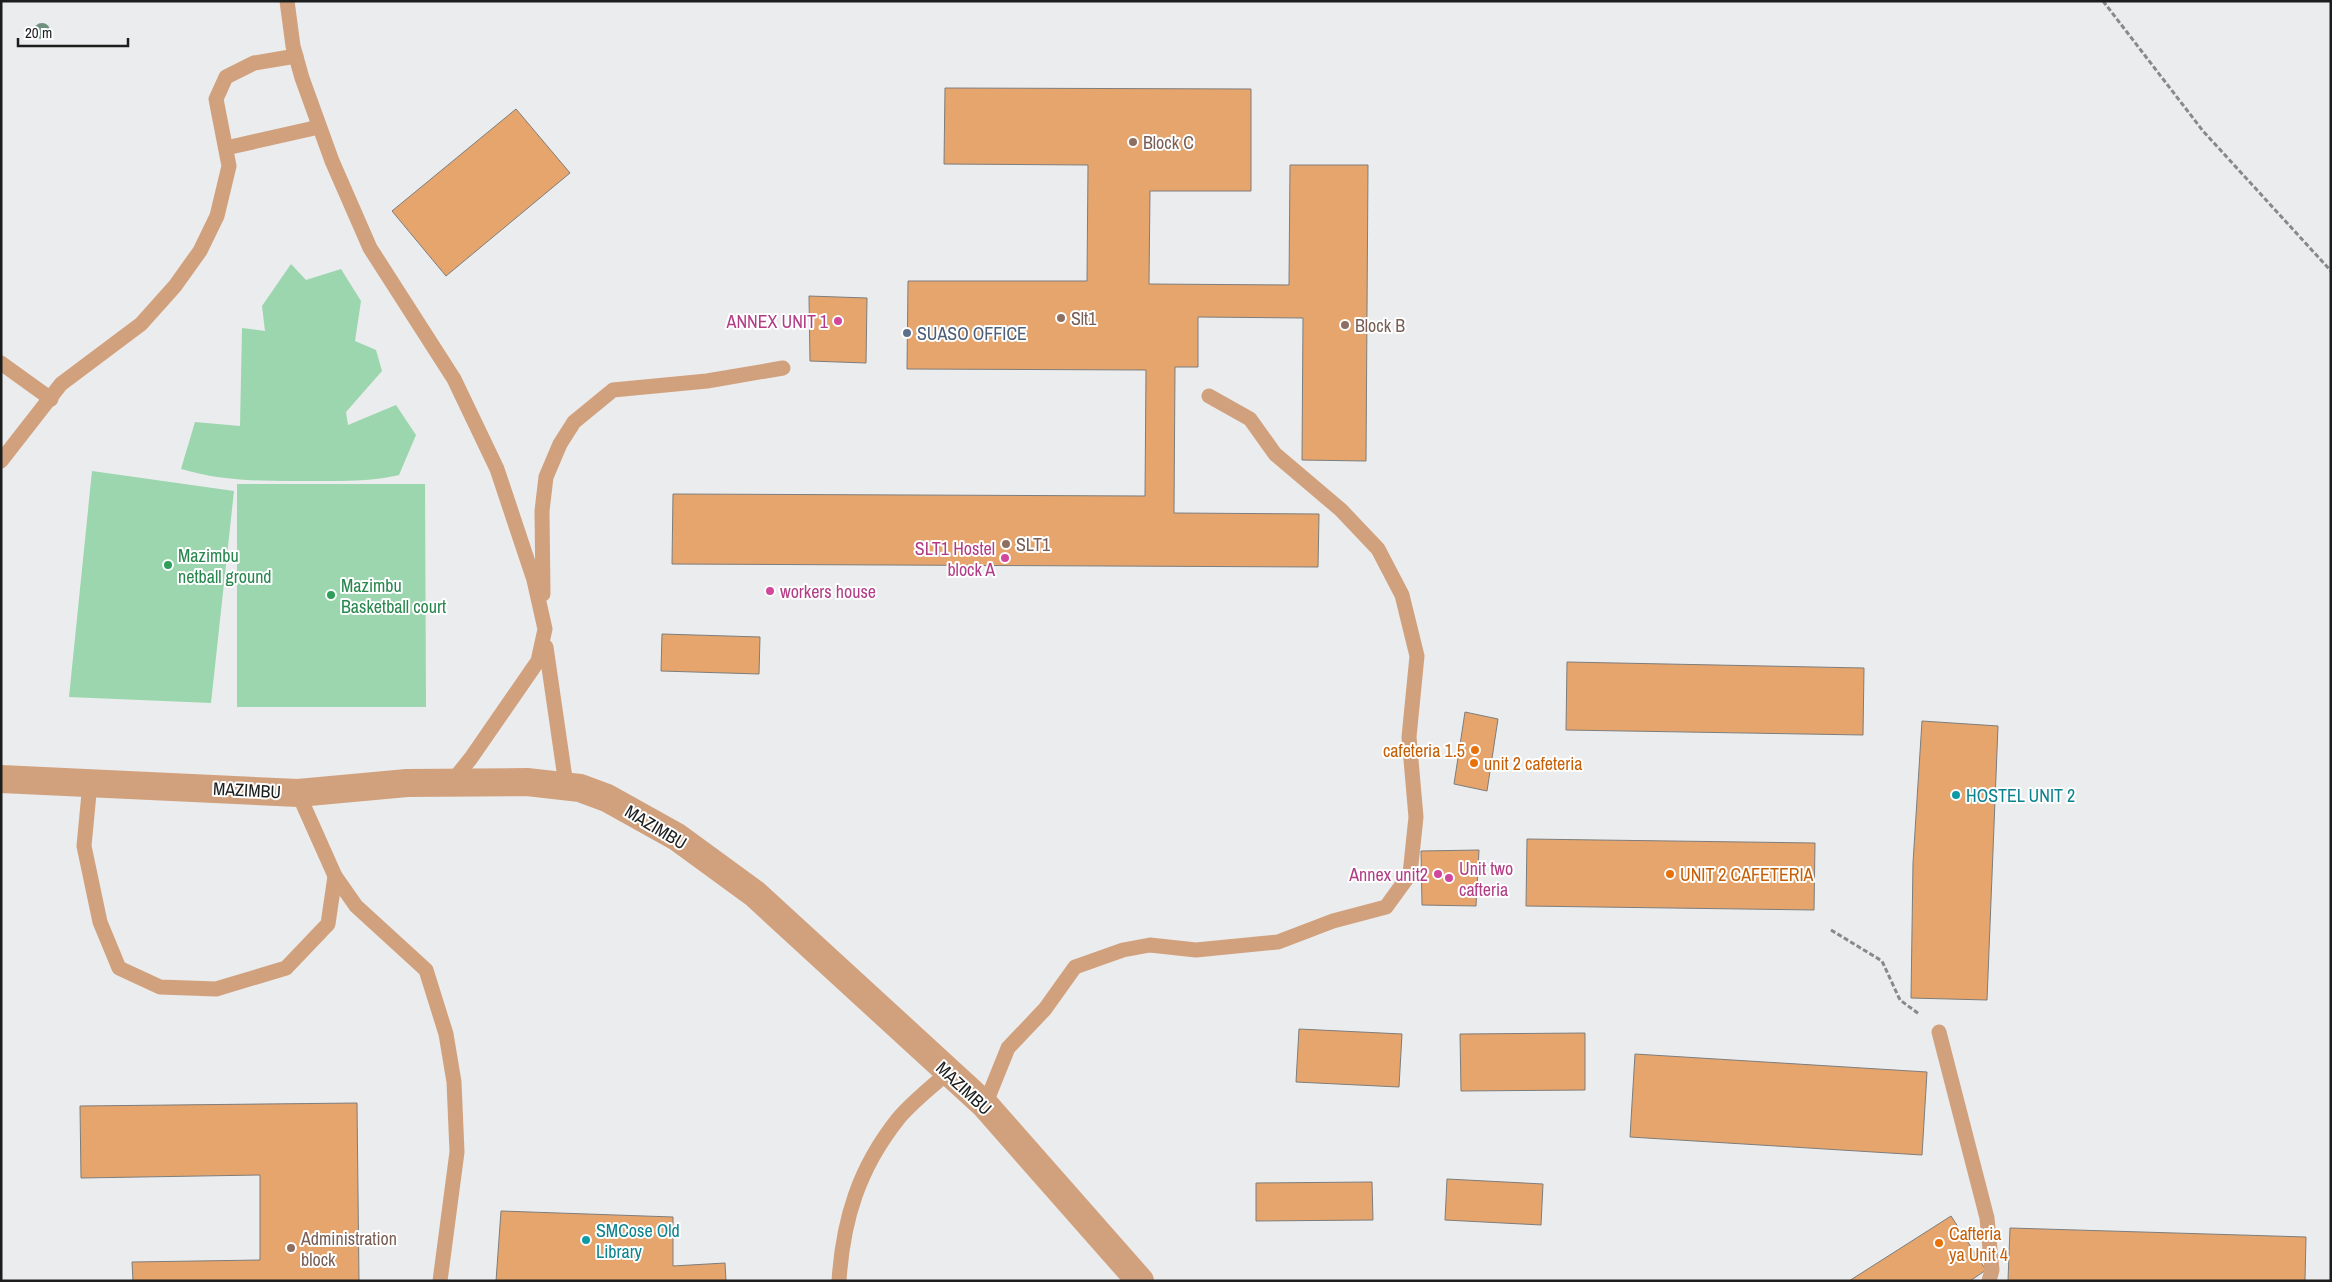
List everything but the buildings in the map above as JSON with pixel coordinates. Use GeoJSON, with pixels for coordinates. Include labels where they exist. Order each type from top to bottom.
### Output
{"type":"FeatureCollection","features":[{"type":"Feature","properties":{"kind":"street","name":"MAZIMBU"},"geometry":{"type":"LineString","coordinates":[[1,779],[298,793],[407,783],[527,782],[566,785],[607,798],[677,837],[755,894],[985,1105],[1140,1281]]}},
{"type":"Feature","properties":{"kind":"lane"},"geometry":{"type":"LineString","coordinates":[[287,1],[296,56],[319,127],[370,248],[454,379],[498,469],[534,580],[545,629],[538,661],[471,758],[451,783]]}},
{"type":"Feature","properties":{"kind":"lane"},"geometry":{"type":"LineString","coordinates":[[1,461],[62,384],[142,324],[175,286],[200,251],[216,216],[229,166],[216,99],[226,77],[254,63],[296,56]]}},
{"type":"Feature","properties":{"kind":"lane"},"geometry":{"type":"LineString","coordinates":[[226,148],[319,127]]}},
{"type":"Feature","properties":{"kind":"lane"},"geometry":{"type":"LineString","coordinates":[[1,363],[51,399]]}},
{"type":"Feature","properties":{"kind":"lane"},"geometry":{"type":"LineString","coordinates":[[566,785],[558,740],[545,629],[542,547],[542,511],[546,477],[560,444],[574,422],[614,390],[707,381],[784,368]]}},
{"type":"Feature","properties":{"kind":"lane"},"geometry":{"type":"LineString","coordinates":[[985,1105],[1008,1048],[1045,1009],[1075,967],[1123,950],[1150,945],[1196,950],[1278,942],[1333,921],[1386,907],[1410,874],[1416,817],[1409,737],[1417,656],[1402,595],[1378,549],[1341,510],[1275,454],[1250,419],[1209,396]]}},
{"type":"Feature","properties":{"kind":"lane"},"geometry":{"type":"LineString","coordinates":[[90,783],[84,846],[100,922],[119,968],[160,987],[216,989],[286,968],[328,924],[336,876]]}},
{"type":"Feature","properties":{"kind":"lane"},"geometry":{"type":"LineString","coordinates":[[298,793],[336,876],[356,906],[426,970],[446,1034],[454,1082],[457,1152],[440,1281]]}},
{"type":"Feature","properties":{"kind":"lane"},"geometry":{"type":"LineString","coordinates":[[1939,1032],[1987,1218],[1992,1270],[1989,1281]]}},
{"type":"Feature","properties":{"kind":"lane"},"geometry":{"type":"LineString","coordinates":[[839,1281],[844,1232],[855,1193],[866,1165],[899,1118],[948,1072]]}},
{"type":"Feature","properties":{"kind":"path"},"geometry":{"type":"LineString","coordinates":[[2102,1],[2203,131],[2331,271]]}},
{"type":"Feature","properties":{"kind":"path"},"geometry":{"type":"LineString","coordinates":[[1831,930],[1882,960],[1900,1000],[1928,1020],[1939,1032]]}},
{"type":"Feature","properties":{"kind":"green space"},"geometry":{"type":"Polygon","coordinates":[[[291,264],[306,280],[341,269],[361,301],[355,341],[376,350],[382,371],[346,412],[348,425],[396,405],[416,435],[399,475],[355,481],[262,481],[230,479],[181,469],[195,422],[240,426],[242,328],[265,331],[262,306],[291,264]]]}},
{"type":"Feature","properties":{"kind":"green space","name":"Mazimbu netball ground"},"geometry":{"type":"Polygon","coordinates":[[[92,471],[234,491],[211,703],[69,697],[92,471]]]}},
{"type":"Feature","properties":{"kind":"green space","name":"Mazimbu Basketball court"},"geometry":{"type":"Polygon","coordinates":[[[237,484],[425,484],[426,707],[237,707],[237,484]]]}},
{"type":"Feature","properties":{"kind":"place","name":"Block C"},"geometry":{"type":"Point","coordinates":[1133,142]}},
{"type":"Feature","properties":{"kind":"place","name":"Slt1"},"geometry":{"type":"Point","coordinates":[1061,318]}},
{"type":"Feature","properties":{"kind":"place","name":"ANNEX UNIT 1"},"geometry":{"type":"Point","coordinates":[838,321]}},
{"type":"Feature","properties":{"kind":"place","name":"Block B"},"geometry":{"type":"Point","coordinates":[1345,325]}},
{"type":"Feature","properties":{"kind":"place","name":"SUASO OFFICE"},"geometry":{"type":"Point","coordinates":[907,333]}},
{"type":"Feature","properties":{"kind":"place","name":"SLT1"},"geometry":{"type":"Point","coordinates":[1006,544]}},
{"type":"Feature","properties":{"kind":"place","name":"SLT1 Hostel block A"},"geometry":{"type":"Point","coordinates":[1005,558]}},
{"type":"Feature","properties":{"kind":"place","name":"Mazimbu netball ground"},"geometry":{"type":"Point","coordinates":[168,565]}},
{"type":"Feature","properties":{"kind":"place","name":"workers house"},"geometry":{"type":"Point","coordinates":[770,591]}},
{"type":"Feature","properties":{"kind":"place","name":"Mazimbu Basketball court"},"geometry":{"type":"Point","coordinates":[331,595]}},
{"type":"Feature","properties":{"kind":"place","name":"cafeteria 1.5"},"geometry":{"type":"Point","coordinates":[1475,750]}},
{"type":"Feature","properties":{"kind":"place","name":"unit 2 cafeteria"},"geometry":{"type":"Point","coordinates":[1474,763]}},
{"type":"Feature","properties":{"kind":"place","name":"HOSTEL UNIT 2"},"geometry":{"type":"Point","coordinates":[1956,795]}},
{"type":"Feature","properties":{"kind":"place","name":"Annex unit2"},"geometry":{"type":"Point","coordinates":[1438,874]}},
{"type":"Feature","properties":{"kind":"place","name":"UNIT 2 CAFETERIA"},"geometry":{"type":"Point","coordinates":[1670,874]}},
{"type":"Feature","properties":{"kind":"place","name":"Unit two cafteria"},"geometry":{"type":"Point","coordinates":[1449,878]}},
{"type":"Feature","properties":{"kind":"place","name":"SMCose Old Library"},"geometry":{"type":"Point","coordinates":[586,1240]}},
{"type":"Feature","properties":{"kind":"place","name":"Cafteria ya Unit 4"},"geometry":{"type":"Point","coordinates":[1939,1243]}},
{"type":"Feature","properties":{"kind":"place","name":"Administration block"},"geometry":{"type":"Point","coordinates":[291,1248]}}]}
